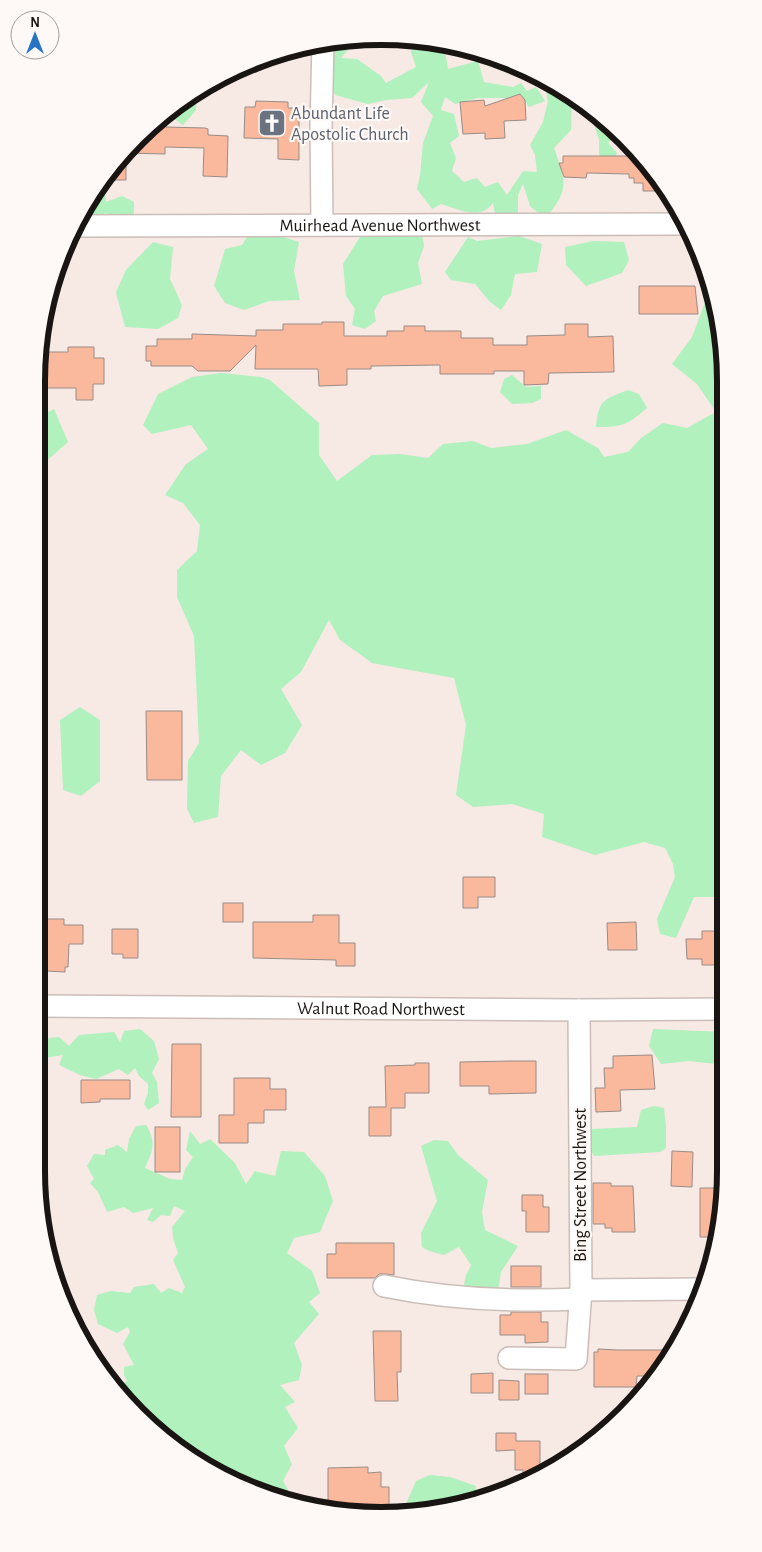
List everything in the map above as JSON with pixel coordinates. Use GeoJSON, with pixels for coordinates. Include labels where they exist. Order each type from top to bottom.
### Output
{"type":"FeatureCollection","features":[{"type":"Feature","properties":{"kind":"street"},"geometry":{"type":"LineString","coordinates":[[322,225],[323,50]]}},
{"type":"Feature","properties":{"kind":"street","name":"Muirhead Avenue Northwest"},"geometry":{"type":"LineString","coordinates":[[83,226],[678,224]]}},
{"type":"Feature","properties":{"kind":"street","name":"Walnut Road Northwest"},"geometry":{"type":"LineString","coordinates":[[45,1006],[579,1010],[717,1009]]}},
{"type":"Feature","properties":{"kind":"street","name":"Bing Street Northwest"},"geometry":{"type":"LineString","coordinates":[[509,1358],[576,1359],[581,1295],[579,1010]]}},
{"type":"Feature","properties":{"kind":"street"},"geometry":{"type":"LineString","coordinates":[[384,1286],[417,1293],[517,1300],[695,1288]]}},
{"type":"Feature","properties":{"kind":"green space"},"geometry":{"type":"Polygon","coordinates":[[[346,47],[348,50],[341,58],[357,59],[381,76],[386,83],[416,67],[411,52],[412,47],[444,51],[448,69],[478,61],[484,82],[513,87],[521,83],[527,91],[536,87],[545,101],[529,107],[520,94],[507,98],[478,98],[455,104],[445,97],[441,110],[454,114],[459,136],[450,143],[456,158],[452,171],[464,182],[477,178],[485,187],[498,182],[507,195],[523,171],[537,172],[535,155],[530,145],[543,122],[548,101],[545,88],[572,105],[571,130],[554,148],[563,178],[562,193],[559,200],[545,219],[530,206],[523,184],[518,195],[518,216],[495,214],[493,203],[488,208],[475,213],[461,211],[441,204],[432,209],[417,189],[423,143],[433,116],[421,102],[429,82],[412,98],[386,100],[368,104],[335,95],[331,81],[332,49],[346,47]]]}},
{"type":"Feature","properties":{"kind":"green space"},"geometry":{"type":"Polygon","coordinates":[[[197,100],[196,110],[183,125],[172,117],[197,100]]]}},
{"type":"Feature","properties":{"kind":"green space"},"geometry":{"type":"Polygon","coordinates":[[[593,121],[613,138],[608,143],[617,153],[611,166],[603,166],[599,154],[599,140],[593,121]]]}},
{"type":"Feature","properties":{"kind":"green space"},"geometry":{"type":"Polygon","coordinates":[[[104,191],[106,202],[122,196],[134,202],[134,213],[121,221],[106,213],[91,219],[88,218],[104,191]]]}},
{"type":"Feature","properties":{"kind":"green space"},"geometry":{"type":"Polygon","coordinates":[[[377,234],[422,234],[424,246],[418,263],[422,284],[383,296],[374,311],[376,321],[365,329],[352,325],[355,309],[346,296],[343,264],[360,237],[377,234]]]}},
{"type":"Feature","properties":{"kind":"green space"},"geometry":{"type":"Polygon","coordinates":[[[248,235],[277,235],[299,242],[294,271],[300,300],[269,301],[244,310],[225,303],[214,286],[225,249],[242,245],[248,235]]]}},
{"type":"Feature","properties":{"kind":"green space"},"geometry":{"type":"Polygon","coordinates":[[[519,236],[542,244],[537,272],[515,274],[511,295],[501,310],[490,302],[475,284],[451,280],[445,272],[468,237],[477,241],[519,236]]]}},
{"type":"Feature","properties":{"kind":"green space"},"geometry":{"type":"Polygon","coordinates":[[[593,241],[624,242],[629,260],[622,273],[586,286],[566,265],[565,247],[593,241]]]}},
{"type":"Feature","properties":{"kind":"green space"},"geometry":{"type":"Polygon","coordinates":[[[153,242],[173,247],[170,279],[182,305],[178,318],[158,329],[125,327],[116,292],[126,270],[153,242]]]}},
{"type":"Feature","properties":{"kind":"green space"},"geometry":{"type":"Polygon","coordinates":[[[707,297],[714,337],[717,381],[717,897],[694,897],[676,938],[660,934],[657,919],[675,877],[673,864],[665,848],[644,842],[595,855],[542,837],[544,814],[512,804],[473,807],[456,795],[466,725],[454,678],[372,663],[340,640],[329,620],[301,672],[281,689],[302,725],[285,753],[261,765],[241,750],[221,776],[218,817],[194,823],[187,809],[188,761],[199,743],[194,636],[177,597],[177,570],[197,551],[200,525],[183,503],[165,495],[186,464],[208,449],[191,425],[152,434],[143,425],[158,394],[192,377],[221,373],[261,377],[270,380],[319,423],[319,455],[337,481],[372,455],[400,454],[428,458],[443,444],[473,441],[491,448],[527,444],[566,430],[598,448],[604,457],[628,452],[641,438],[663,423],[687,428],[716,412],[697,384],[672,364],[692,337],[707,297]]]}},
{"type":"Feature","properties":{"kind":"green space"},"geometry":{"type":"Polygon","coordinates":[[[512,375],[526,387],[541,386],[541,399],[532,403],[512,404],[500,392],[504,379],[512,375]]]}},
{"type":"Feature","properties":{"kind":"green space"},"geometry":{"type":"Polygon","coordinates":[[[628,390],[639,394],[647,408],[624,424],[596,427],[599,411],[604,402],[628,390]]]}},
{"type":"Feature","properties":{"kind":"green space"},"geometry":{"type":"Polygon","coordinates":[[[54,409],[68,442],[45,462],[45,414],[54,409]]]}},
{"type":"Feature","properties":{"kind":"green space"},"geometry":{"type":"Polygon","coordinates":[[[80,707],[100,720],[100,781],[81,796],[63,790],[60,720],[80,707]]]}},
{"type":"Feature","properties":{"kind":"green space"},"geometry":{"type":"Polygon","coordinates":[[[140,1029],[154,1041],[159,1059],[152,1073],[157,1082],[159,1103],[148,1110],[144,1104],[148,1093],[148,1084],[139,1076],[135,1068],[128,1075],[119,1069],[96,1079],[80,1075],[59,1065],[63,1055],[45,1058],[45,1043],[49,1038],[59,1037],[69,1046],[79,1035],[114,1032],[120,1042],[124,1031],[140,1029]]]}},
{"type":"Feature","properties":{"kind":"green space"},"geometry":{"type":"Polygon","coordinates":[[[653,1029],[717,1032],[717,1064],[689,1061],[661,1064],[649,1046],[653,1029]]]}},
{"type":"Feature","properties":{"kind":"green space"},"geometry":{"type":"Polygon","coordinates":[[[654,1106],[664,1108],[666,1148],[660,1152],[594,1156],[585,1141],[591,1129],[637,1127],[641,1110],[654,1106]]]}},
{"type":"Feature","properties":{"kind":"green space"},"geometry":{"type":"Polygon","coordinates":[[[146,1125],[152,1137],[153,1146],[145,1168],[170,1179],[182,1180],[185,1169],[193,1157],[186,1150],[190,1131],[200,1144],[210,1139],[235,1163],[246,1184],[255,1171],[275,1176],[281,1151],[304,1152],[325,1176],[333,1201],[320,1232],[294,1238],[287,1253],[312,1271],[320,1293],[309,1302],[319,1314],[294,1343],[302,1365],[299,1380],[280,1385],[295,1402],[285,1407],[298,1428],[284,1446],[292,1464],[283,1481],[291,1495],[232,1472],[194,1450],[159,1424],[121,1384],[127,1381],[124,1375],[124,1367],[134,1365],[123,1344],[130,1332],[128,1327],[117,1333],[98,1324],[94,1310],[97,1295],[111,1291],[130,1293],[134,1287],[154,1284],[161,1293],[169,1288],[182,1293],[185,1287],[173,1260],[178,1253],[172,1227],[185,1211],[174,1206],[170,1216],[161,1215],[153,1222],[147,1220],[153,1208],[133,1213],[124,1207],[107,1212],[98,1192],[90,1183],[94,1179],[87,1166],[94,1154],[105,1155],[105,1150],[118,1145],[127,1152],[129,1139],[136,1126],[146,1125]]]}},
{"type":"Feature","properties":{"kind":"green space"},"geometry":{"type":"Polygon","coordinates":[[[434,1140],[448,1141],[458,1155],[488,1180],[482,1212],[485,1230],[518,1246],[501,1272],[498,1290],[463,1289],[466,1275],[471,1265],[459,1247],[444,1255],[422,1247],[421,1233],[437,1201],[421,1146],[434,1140]]]}},
{"type":"Feature","properties":{"kind":"green space"},"geometry":{"type":"Polygon","coordinates":[[[430,1475],[450,1477],[476,1486],[476,1493],[447,1501],[405,1506],[416,1481],[430,1475]]]}},
{"type":"Feature","properties":{"kind":"building"},"geometry":{"type":"Polygon","coordinates":[[[520,94],[525,100],[526,120],[504,121],[505,138],[485,139],[485,133],[463,134],[460,102],[484,100],[485,106],[520,94]]]}},
{"type":"Feature","properties":{"kind":"building","name":"Abundant Life Apostolic Church"},"geometry":{"type":"Polygon","coordinates":[[[256,101],[288,102],[288,108],[299,108],[299,160],[278,159],[278,139],[244,138],[245,107],[255,107],[256,101]]]}},
{"type":"Feature","properties":{"kind":"building"},"geometry":{"type":"Polygon","coordinates":[[[166,122],[166,127],[205,128],[208,129],[208,135],[228,136],[227,177],[203,176],[204,148],[165,147],[165,154],[133,153],[166,122]]]}},
{"type":"Feature","properties":{"kind":"building"},"geometry":{"type":"Polygon","coordinates":[[[563,156],[631,156],[648,176],[657,191],[643,191],[643,183],[634,183],[634,178],[629,178],[629,174],[587,173],[586,178],[564,177],[559,163],[563,163],[563,156]]]}},
{"type":"Feature","properties":{"kind":"building"},"geometry":{"type":"Polygon","coordinates":[[[126,161],[126,180],[111,180],[126,161]]]}},
{"type":"Feature","properties":{"kind":"building"},"geometry":{"type":"Polygon","coordinates":[[[639,286],[695,286],[698,314],[639,314],[639,286]]]}},
{"type":"Feature","properties":{"kind":"building"},"geometry":{"type":"Polygon","coordinates":[[[322,322],[344,322],[344,336],[387,336],[387,331],[404,331],[404,326],[425,326],[425,331],[461,331],[461,338],[493,338],[493,345],[527,345],[527,336],[565,335],[565,324],[588,324],[588,337],[613,336],[614,372],[549,373],[548,384],[524,385],[524,371],[494,371],[494,374],[440,374],[440,365],[371,366],[371,369],[347,369],[347,385],[319,386],[318,369],[255,369],[256,345],[230,371],[198,371],[192,366],[151,366],[151,361],[146,361],[146,346],[157,346],[157,339],[192,339],[192,334],[256,336],[256,330],[283,330],[283,324],[322,324],[322,322]]]}},
{"type":"Feature","properties":{"kind":"building"},"geometry":{"type":"Polygon","coordinates":[[[68,347],[94,347],[94,358],[104,358],[104,384],[93,384],[93,400],[76,400],[76,388],[45,388],[47,352],[68,352],[68,347]]]}},
{"type":"Feature","properties":{"kind":"building"},"geometry":{"type":"Polygon","coordinates":[[[146,711],[182,711],[182,780],[147,780],[146,711]]]}},
{"type":"Feature","properties":{"kind":"building"},"geometry":{"type":"Polygon","coordinates":[[[463,877],[495,877],[495,897],[478,897],[478,908],[463,908],[463,877]]]}},
{"type":"Feature","properties":{"kind":"building"},"geometry":{"type":"Polygon","coordinates":[[[223,903],[243,903],[243,922],[223,922],[223,903]]]}},
{"type":"Feature","properties":{"kind":"building"},"geometry":{"type":"Polygon","coordinates":[[[313,915],[339,915],[339,943],[355,943],[355,966],[336,966],[336,960],[253,958],[253,922],[313,922],[313,915]]]}},
{"type":"Feature","properties":{"kind":"building"},"geometry":{"type":"Polygon","coordinates":[[[45,919],[64,919],[64,925],[83,925],[83,944],[69,944],[68,967],[65,967],[65,972],[46,971],[45,919]]]}},
{"type":"Feature","properties":{"kind":"building"},"geometry":{"type":"Polygon","coordinates":[[[636,922],[637,950],[608,950],[607,923],[636,922]]]}},
{"type":"Feature","properties":{"kind":"building"},"geometry":{"type":"Polygon","coordinates":[[[112,929],[138,929],[138,958],[123,958],[123,954],[112,954],[112,929]]]}},
{"type":"Feature","properties":{"kind":"building"},"geometry":{"type":"Polygon","coordinates":[[[702,931],[717,931],[717,965],[702,965],[702,959],[687,959],[686,939],[702,939],[702,931]]]}},
{"type":"Feature","properties":{"kind":"building"},"geometry":{"type":"Polygon","coordinates":[[[172,1044],[201,1044],[201,1117],[171,1117],[172,1044]]]}},
{"type":"Feature","properties":{"kind":"building"},"geometry":{"type":"Polygon","coordinates":[[[652,1055],[655,1089],[620,1090],[621,1111],[596,1112],[595,1088],[605,1088],[604,1068],[613,1068],[613,1056],[652,1055]]]}},
{"type":"Feature","properties":{"kind":"building"},"geometry":{"type":"Polygon","coordinates":[[[536,1061],[536,1093],[489,1094],[489,1086],[460,1086],[460,1062],[536,1061]]]}},
{"type":"Feature","properties":{"kind":"building"},"geometry":{"type":"Polygon","coordinates":[[[415,1063],[429,1063],[429,1093],[405,1093],[405,1108],[391,1108],[391,1136],[369,1136],[369,1107],[386,1107],[385,1066],[415,1065],[415,1063]]]}},
{"type":"Feature","properties":{"kind":"building"},"geometry":{"type":"Polygon","coordinates":[[[234,1078],[270,1078],[270,1089],[286,1089],[286,1110],[264,1110],[264,1123],[248,1123],[248,1143],[219,1143],[219,1115],[234,1115],[234,1078]]]}},
{"type":"Feature","properties":{"kind":"building"},"geometry":{"type":"Polygon","coordinates":[[[81,1080],[130,1080],[130,1099],[100,1099],[100,1102],[81,1103],[81,1080]]]}},
{"type":"Feature","properties":{"kind":"building"},"geometry":{"type":"Polygon","coordinates":[[[155,1127],[180,1127],[180,1172],[155,1172],[155,1127]]]}},
{"type":"Feature","properties":{"kind":"building"},"geometry":{"type":"Polygon","coordinates":[[[672,1151],[693,1152],[692,1187],[671,1186],[672,1151]]]}},
{"type":"Feature","properties":{"kind":"building"},"geometry":{"type":"Polygon","coordinates":[[[593,1183],[611,1183],[611,1186],[633,1186],[635,1232],[612,1232],[612,1228],[605,1228],[605,1224],[593,1224],[593,1183]]]}},
{"type":"Feature","properties":{"kind":"building"},"geometry":{"type":"Polygon","coordinates":[[[700,1188],[716,1188],[711,1237],[700,1237],[700,1188]]]}},
{"type":"Feature","properties":{"kind":"building"},"geometry":{"type":"Polygon","coordinates":[[[522,1195],[543,1195],[543,1207],[549,1207],[549,1232],[526,1232],[526,1211],[522,1211],[522,1195]]]}},
{"type":"Feature","properties":{"kind":"building"},"geometry":{"type":"Polygon","coordinates":[[[336,1243],[394,1243],[394,1275],[379,1274],[375,1278],[327,1278],[327,1254],[336,1254],[336,1243]]]}},
{"type":"Feature","properties":{"kind":"building"},"geometry":{"type":"Polygon","coordinates":[[[511,1266],[541,1266],[541,1287],[511,1287],[511,1266]]]}},
{"type":"Feature","properties":{"kind":"building"},"geometry":{"type":"Polygon","coordinates":[[[511,1312],[541,1312],[541,1322],[548,1322],[548,1342],[525,1343],[525,1335],[500,1335],[500,1315],[511,1315],[511,1312]]]}},
{"type":"Feature","properties":{"kind":"building"},"geometry":{"type":"Polygon","coordinates":[[[373,1331],[401,1331],[401,1372],[397,1372],[398,1401],[375,1401],[373,1331]]]}},
{"type":"Feature","properties":{"kind":"building"},"geometry":{"type":"Polygon","coordinates":[[[598,1349],[665,1350],[648,1376],[637,1376],[636,1387],[594,1387],[594,1352],[598,1352],[598,1349]]]}},
{"type":"Feature","properties":{"kind":"building"},"geometry":{"type":"Polygon","coordinates":[[[493,1373],[493,1393],[471,1393],[471,1374],[493,1373]]]}},
{"type":"Feature","properties":{"kind":"building"},"geometry":{"type":"Polygon","coordinates":[[[525,1374],[548,1374],[548,1394],[525,1394],[525,1374]]]}},
{"type":"Feature","properties":{"kind":"building"},"geometry":{"type":"Polygon","coordinates":[[[499,1380],[519,1381],[519,1400],[499,1400],[499,1380]]]}},
{"type":"Feature","properties":{"kind":"building"},"geometry":{"type":"Polygon","coordinates":[[[496,1433],[516,1433],[516,1441],[540,1441],[540,1467],[523,1475],[523,1470],[515,1470],[515,1450],[496,1451],[496,1433]]]}},
{"type":"Feature","properties":{"kind":"building"},"geometry":{"type":"Polygon","coordinates":[[[368,1467],[368,1473],[381,1472],[381,1487],[389,1487],[389,1507],[328,1503],[328,1468],[368,1467]]]}},
{"type":"Feature","properties":{"kind":"place","name":"Abundant Life Apostolic Church"},"geometry":{"type":"Point","coordinates":[272,123]}}]}
